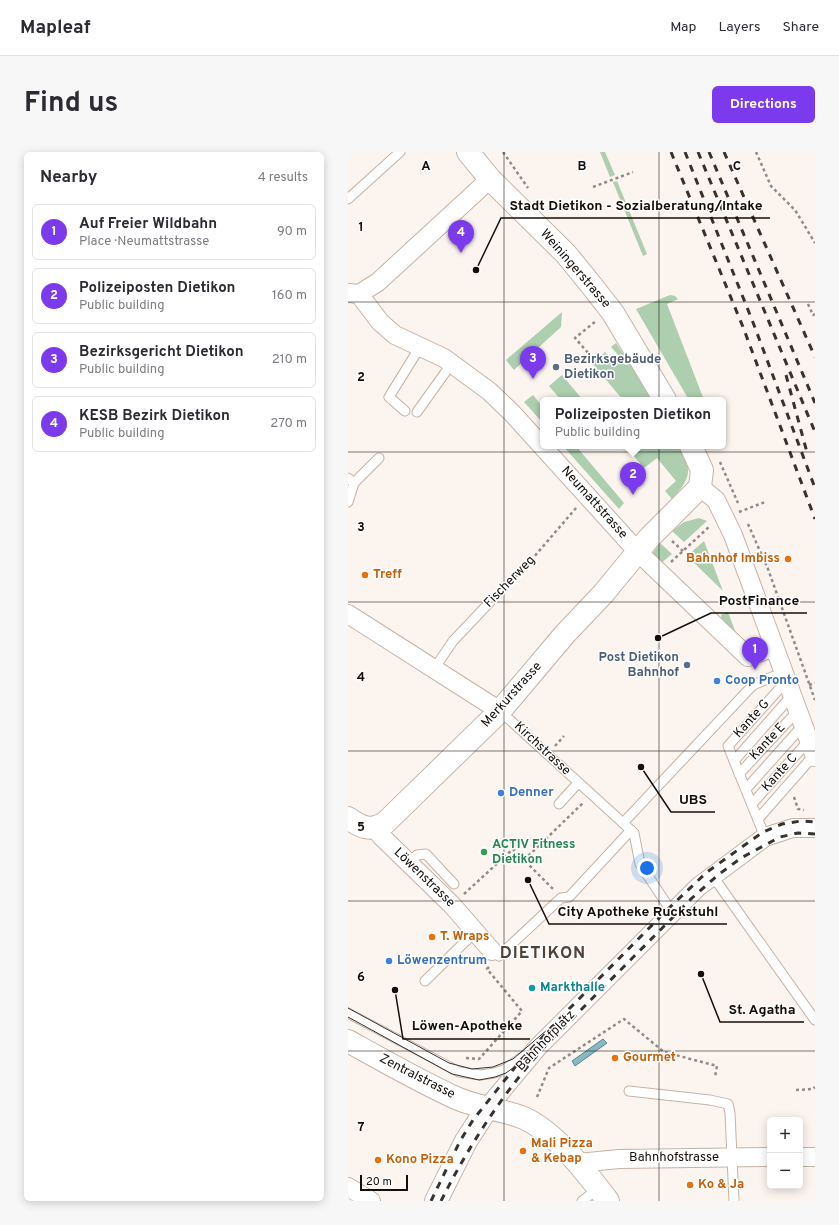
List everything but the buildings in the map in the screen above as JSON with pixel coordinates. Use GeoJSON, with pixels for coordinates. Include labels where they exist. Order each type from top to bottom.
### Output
{"type":"FeatureCollection","features":[{"type":"Feature","properties":{"kind":"street","name":"Weiningerstrasse"},"geometry":{"type":"LineString","coordinates":[[468,152],[490,179],[566,254],[592,286],[613,313],[663,397]]}},
{"type":"Feature","properties":{"kind":"street"},"geometry":{"type":"LineString","coordinates":[[354,293],[378,282],[490,179]]}},
{"type":"Feature","properties":{"kind":"street","name":"Neumattstrasse"},"geometry":{"type":"LineString","coordinates":[[354,293],[380,322],[395,335],[452,363],[489,391],[540,444]]}},
{"type":"Feature","properties":{"kind":"street","name":"Neumattstrasse"},"geometry":{"type":"LineString","coordinates":[[545,449],[638,552],[748,657],[774,647]]}},
{"type":"Feature","properties":{"kind":"street"},"geometry":{"type":"LineString","coordinates":[[638,552],[658,528],[700,487],[702,470],[692,449]]}},
{"type":"Feature","properties":{"kind":"street"},"geometry":{"type":"LineString","coordinates":[[700,487],[716,500],[723,512],[801,720]]}},
{"type":"Feature","properties":{"kind":"street","name":"Merkurstrasse"},"geometry":{"type":"LineString","coordinates":[[375,828],[385,823],[500,710],[565,634],[603,594],[638,552]]}},
{"type":"Feature","properties":{"kind":"street","name":"Kirchstrasse"},"geometry":{"type":"LineString","coordinates":[[348,614],[500,710]]}},
{"type":"Feature","properties":{"kind":"street"},"geometry":{"type":"LineString","coordinates":[[348,818],[364,828],[375,828]]}},
{"type":"Feature","properties":{"kind":"street","name":"Löwenstrasse"},"geometry":{"type":"LineString","coordinates":[[375,828],[381,836],[452,905],[495,953]]}},
{"type":"Feature","properties":{"kind":"street","name":"Bahnhofplatz"},"geometry":{"type":"LineString","coordinates":[[488,1107],[538,1047],[672,912],[712,875],[765,837],[793,828],[815,828]]}},
{"type":"Feature","properties":{"kind":"street","name":"Zentralstrasse"},"geometry":{"type":"LineString","coordinates":[[348,1041],[452,1096],[523,1118],[532,1123],[549,1136],[578,1163],[596,1197]]}},
{"type":"Feature","properties":{"kind":"street"},"geometry":{"type":"LineString","coordinates":[[436,1201],[466,1141],[488,1107]]}},
{"type":"Feature","properties":{"kind":"street"},"geometry":{"type":"LineString","coordinates":[[803,1157],[815,1157]]}},
{"type":"Feature","properties":{"kind":"street","name":"Bahnhofstrasse"},"geometry":{"type":"LineString","coordinates":[[578,1163],[619,1159],[767,1158]]}},
{"type":"Feature","properties":{"kind":"street"},"geometry":{"type":"LineString","coordinates":[[348,1187],[371,1201]]}},
{"type":"Feature","properties":{"kind":"lane"},"geometry":{"type":"LineString","coordinates":[[348,199],[400,152]]}},
{"type":"Feature","properties":{"kind":"lane"},"geometry":{"type":"LineString","coordinates":[[404,411],[389,398],[420,347]]}},
{"type":"Feature","properties":{"kind":"lane"},"geometry":{"type":"LineString","coordinates":[[416,412],[452,363]]}},
{"type":"Feature","properties":{"kind":"lane"},"geometry":{"type":"LineString","coordinates":[[348,502],[351,480],[378,458]]}},
{"type":"Feature","properties":{"kind":"lane","name":"Fischerweg"},"geometry":{"type":"LineString","coordinates":[[434,669],[453,641],[490,602]]}},
{"type":"Feature","properties":{"kind":"lane"},"geometry":{"type":"LineString","coordinates":[[623,823],[753,685],[801,720]]}},
{"type":"Feature","properties":{"kind":"lane","name":"Kante G"},"geometry":{"type":"LineString","coordinates":[[734,761],[728,746],[781,687],[801,720]]}},
{"type":"Feature","properties":{"kind":"lane"},"geometry":{"type":"LineString","coordinates":[[758,819],[808,762],[801,720],[786,702],[734,761],[765,837]]}},
{"type":"Feature","properties":{"kind":"lane","name":"Kirchstrasse"},"geometry":{"type":"LineString","coordinates":[[500,710],[631,830]]}},
{"type":"Feature","properties":{"kind":"lane","name":"Kante E"},"geometry":{"type":"LineString","coordinates":[[739,774],[792,717],[801,720]]}},
{"type":"Feature","properties":{"kind":"lane"},"geometry":{"type":"LineString","coordinates":[[746,789],[798,732],[801,720]]}},
{"type":"Feature","properties":{"kind":"lane","name":"Kante C"},"geometry":{"type":"LineString","coordinates":[[752,804],[803,747],[801,720]]}},
{"type":"Feature","properties":{"kind":"lane"},"geometry":{"type":"LineString","coordinates":[[559,804],[578,783]]}},
{"type":"Feature","properties":{"kind":"lane"},"geometry":{"type":"LineString","coordinates":[[495,953],[561,898],[569,897],[631,830],[634,833],[640,864],[672,912]]}},
{"type":"Feature","properties":{"kind":"lane"},"geometry":{"type":"LineString","coordinates":[[409,863],[417,855],[426,854],[454,884]]}},
{"type":"Feature","properties":{"kind":"lane"},"geometry":{"type":"LineString","coordinates":[[712,875],[815,1020]]}},
{"type":"Feature","properties":{"kind":"lane"},"geometry":{"type":"LineString","coordinates":[[425,980],[475,932]]}},
{"type":"Feature","properties":{"kind":"lane"},"geometry":{"type":"LineString","coordinates":[[348,1013],[442,1064],[469,1074],[481,1075],[504,1070],[538,1047]]}},
{"type":"Feature","properties":{"kind":"lane"},"geometry":{"type":"LineString","coordinates":[[629,1092],[710,1100],[728,1104],[733,1158],[734,1201]]}},
{"type":"Feature","properties":{"kind":"path"},"geometry":{"type":"LineString","coordinates":[[756,152],[772,186],[795,210],[815,243]]}},
{"type":"Feature","properties":{"kind":"path"},"geometry":{"type":"LineString","coordinates":[[593,187],[633,172]]}},
{"type":"Feature","properties":{"kind":"path"},"geometry":{"type":"LineString","coordinates":[[808,304],[813,315],[815,314]]}},
{"type":"Feature","properties":{"kind":"path"},"geometry":{"type":"LineString","coordinates":[[576,340],[588,354],[586,356]]}},
{"type":"Feature","properties":{"kind":"path"},"geometry":{"type":"LineString","coordinates":[[717,456],[744,517]]}},
{"type":"Feature","properties":{"kind":"path","name":"Fischerweg"},"geometry":{"type":"LineString","coordinates":[[490,602],[527,565],[588,496]]}},
{"type":"Feature","properties":{"kind":"path"},"geometry":{"type":"LineString","coordinates":[[738,513],[765,502]]}},
{"type":"Feature","properties":{"kind":"path"},"geometry":{"type":"LineString","coordinates":[[747,522],[768,569],[815,700]]}},
{"type":"Feature","properties":{"kind":"path"},"geometry":{"type":"LineString","coordinates":[[660,572],[710,526]]}},
{"type":"Feature","properties":{"kind":"path"},"geometry":{"type":"LineString","coordinates":[[667,537],[682,551]]}},
{"type":"Feature","properties":{"kind":"path"},"geometry":{"type":"LineString","coordinates":[[809,685],[815,683]]}},
{"type":"Feature","properties":{"kind":"path"},"geometry":{"type":"LineString","coordinates":[[524,860],[591,794]]}},
{"type":"Feature","properties":{"kind":"path"},"geometry":{"type":"LineString","coordinates":[[452,905],[513,849],[561,898]]}},
{"type":"Feature","properties":{"kind":"path"},"geometry":{"type":"LineString","coordinates":[[466,1058],[480,1059],[522,1011],[487,969],[495,953]]}},
{"type":"Feature","properties":{"kind":"path"},"geometry":{"type":"LineString","coordinates":[[537,1097],[549,1068],[624,1019],[664,1052],[717,1066],[715,1078]]}},
{"type":"Feature","properties":{"kind":"path"},"geometry":{"type":"LineString","coordinates":[[796,1090],[813,1089],[815,1087]]}},
{"type":"Feature","properties":{"kind":"green space"},"geometry":{"type":"Polygon","coordinates":[[[600,152],[605,152],[615,175],[610,177],[600,152]]]}},
{"type":"Feature","properties":{"kind":"green space"},"geometry":{"type":"Polygon","coordinates":[[[617,181],[647,254],[643,256],[613,182],[617,181]]]}},
{"type":"Feature","properties":{"kind":"green space"},"geometry":{"type":"Polygon","coordinates":[[[670,295],[675,296],[678,299],[667,304],[703,397],[687,397],[636,309],[670,295]]]}},
{"type":"Feature","properties":{"kind":"green space"},"geometry":{"type":"Polygon","coordinates":[[[562,312],[561,327],[514,370],[506,360],[562,312]]]}},
{"type":"Feature","properties":{"kind":"green space"},"geometry":{"type":"Polygon","coordinates":[[[616,343],[652,397],[620,397],[592,363],[605,352],[616,364],[622,359],[611,347],[616,343]]]}},
{"type":"Feature","properties":{"kind":"green space"},"geometry":{"type":"Polygon","coordinates":[[[562,375],[580,397],[558,397],[549,386],[562,375]]]}},
{"type":"Feature","properties":{"kind":"green space"},"geometry":{"type":"Polygon","coordinates":[[[533,395],[540,403],[540,420],[524,402],[533,395]]]}},
{"type":"Feature","properties":{"kind":"green space"},"geometry":{"type":"Polygon","coordinates":[[[566,449],[579,449],[624,503],[619,509],[566,449]]]}},
{"type":"Feature","properties":{"kind":"green space"},"geometry":{"type":"Polygon","coordinates":[[[628,449],[682,449],[687,462],[688,474],[683,486],[672,499],[665,491],[676,481],[657,458],[644,468],[628,449]]]}},
{"type":"Feature","properties":{"kind":"green space"},"geometry":{"type":"Polygon","coordinates":[[[699,518],[707,521],[684,542],[672,531],[684,522],[699,518]]]}},
{"type":"Feature","properties":{"kind":"green space"},"geometry":{"type":"Polygon","coordinates":[[[704,541],[723,591],[687,556],[704,541]]]}},
{"type":"Feature","properties":{"kind":"green space"},"geometry":{"type":"Polygon","coordinates":[[[660,543],[672,554],[659,565],[652,554],[660,543]]]}},
{"type":"Feature","properties":{"kind":"green space"},"geometry":{"type":"Polygon","coordinates":[[[728,612],[737,636],[722,626],[721,615],[728,612]]]}},
{"type":"Feature","properties":{"kind":"water"},"geometry":{"type":"Polygon","coordinates":[[[603,1039],[607,1043],[575,1066],[572,1061],[603,1039]]]}},
{"type":"Feature","properties":{"kind":"tram line"},"geometry":{"type":"LineString","coordinates":[[348,1008],[449,1063],[472,1069],[493,1067],[513,1059],[554,1024]]}},
{"type":"Feature","properties":{"kind":"tram line"},"geometry":{"type":"LineString","coordinates":[[348,1017],[452,1074],[479,1080],[506,1073],[543,1046],[563,1028]]}},
{"type":"Feature","properties":{"kind":"railway"},"geometry":{"type":"LineString","coordinates":[[671,152],[743,327],[815,519]]}},
{"type":"Feature","properties":{"kind":"railway"},"geometry":{"type":"LineString","coordinates":[[685,152],[754,325],[815,488]]}},
{"type":"Feature","properties":{"kind":"railway"},"geometry":{"type":"LineString","coordinates":[[698,152],[815,432]]}},
{"type":"Feature","properties":{"kind":"railway"},"geometry":{"type":"LineString","coordinates":[[709,152],[815,403]]}},
{"type":"Feature","properties":{"kind":"railway"},"geometry":{"type":"LineString","coordinates":[[724,152],[815,357]]}},
{"type":"Feature","properties":{"kind":"railway"},"geometry":{"type":"LineString","coordinates":[[786,375],[808,456]]}},
{"type":"Feature","properties":{"kind":"railway"},"geometry":{"type":"LineString","coordinates":[[431,1201],[460,1141],[473,1120],[520,1061],[669,908],[707,872],[763,832],[782,824],[801,821],[815,822]]}},
{"type":"Feature","properties":{"kind":"railway"},"geometry":{"type":"LineString","coordinates":[[441,1201],[463,1159],[502,1099],[517,1080],[547,1044],[692,898],[718,875],[741,858],[780,837],[798,833],[815,834]]}},
{"type":"Feature","properties":{"kind":"place","name":"KESB Bezirk Dietikon"},"geometry":{"type":"Point","coordinates":[461,253]}},
{"type":"Feature","properties":{"kind":"place","name":"Stadt Dietikon - Sozialberatung/Intake"},"geometry":{"type":"Point","coordinates":[476,270]}},
{"type":"Feature","properties":{"kind":"place","name":"Bezirksgebäude Dietikon"},"geometry":{"type":"Point","coordinates":[556,367]}},
{"type":"Feature","properties":{"kind":"place","name":"Bezirksgericht Dietikon"},"geometry":{"type":"Point","coordinates":[533,379]}},
{"type":"Feature","properties":{"kind":"place","name":"Polizeiposten Dietikon"},"geometry":{"type":"Point","coordinates":[633,495]}},
{"type":"Feature","properties":{"kind":"place","name":"Bahnhof Imbiss"},"geometry":{"type":"Point","coordinates":[788,559]}},
{"type":"Feature","properties":{"kind":"place","name":"Treff"},"geometry":{"type":"Point","coordinates":[365,575]}},
{"type":"Feature","properties":{"kind":"place","name":"PostFinance"},"geometry":{"type":"Point","coordinates":[658,638]}},
{"type":"Feature","properties":{"kind":"place","name":"Post Dietikon Bahnhof"},"geometry":{"type":"Point","coordinates":[687,665]}},
{"type":"Feature","properties":{"kind":"place","name":"Auf Freier Wildbahn"},"geometry":{"type":"Point","coordinates":[755,670]}},
{"type":"Feature","properties":{"kind":"place","name":"Coop Pronto"},"geometry":{"type":"Point","coordinates":[717,681]}},
{"type":"Feature","properties":{"kind":"place","name":"UBS"},"geometry":{"type":"Point","coordinates":[641,767]}},
{"type":"Feature","properties":{"kind":"place","name":"Denner"},"geometry":{"type":"Point","coordinates":[501,793]}},
{"type":"Feature","properties":{"kind":"place","name":"ACTIV Fitness Dietikon"},"geometry":{"type":"Point","coordinates":[484,852]}},
{"type":"Feature","properties":{"kind":"place","name":"City Apotheke Ruckstuhl"},"geometry":{"type":"Point","coordinates":[528,880]}},
{"type":"Feature","properties":{"kind":"place","name":"T. Wraps"},"geometry":{"type":"Point","coordinates":[432,937]}},
{"type":"Feature","properties":{"kind":"place","name":"Löwenzentrum"},"geometry":{"type":"Point","coordinates":[389,961]}},
{"type":"Feature","properties":{"kind":"place","name":"St. Agatha"},"geometry":{"type":"Point","coordinates":[701,974]}},
{"type":"Feature","properties":{"kind":"place","name":"Markthalle"},"geometry":{"type":"Point","coordinates":[532,988]}},
{"type":"Feature","properties":{"kind":"place","name":"Löwen-Apotheke"},"geometry":{"type":"Point","coordinates":[395,990]}},
{"type":"Feature","properties":{"kind":"place","name":"Gourmet"},"geometry":{"type":"Point","coordinates":[615,1058]}},
{"type":"Feature","properties":{"kind":"place","name":"Mali Pizza & Kebap"},"geometry":{"type":"Point","coordinates":[523,1151]}},
{"type":"Feature","properties":{"kind":"place","name":"Kono Pizza"},"geometry":{"type":"Point","coordinates":[378,1160]}},
{"type":"Feature","properties":{"kind":"place","name":"Ko & Ja"},"geometry":{"type":"Point","coordinates":[690,1185]}},
{"type":"Feature","properties":{"kind":"district","name":"DIETIKON"},"geometry":{"type":"Point","coordinates":[543,954]}}]}
